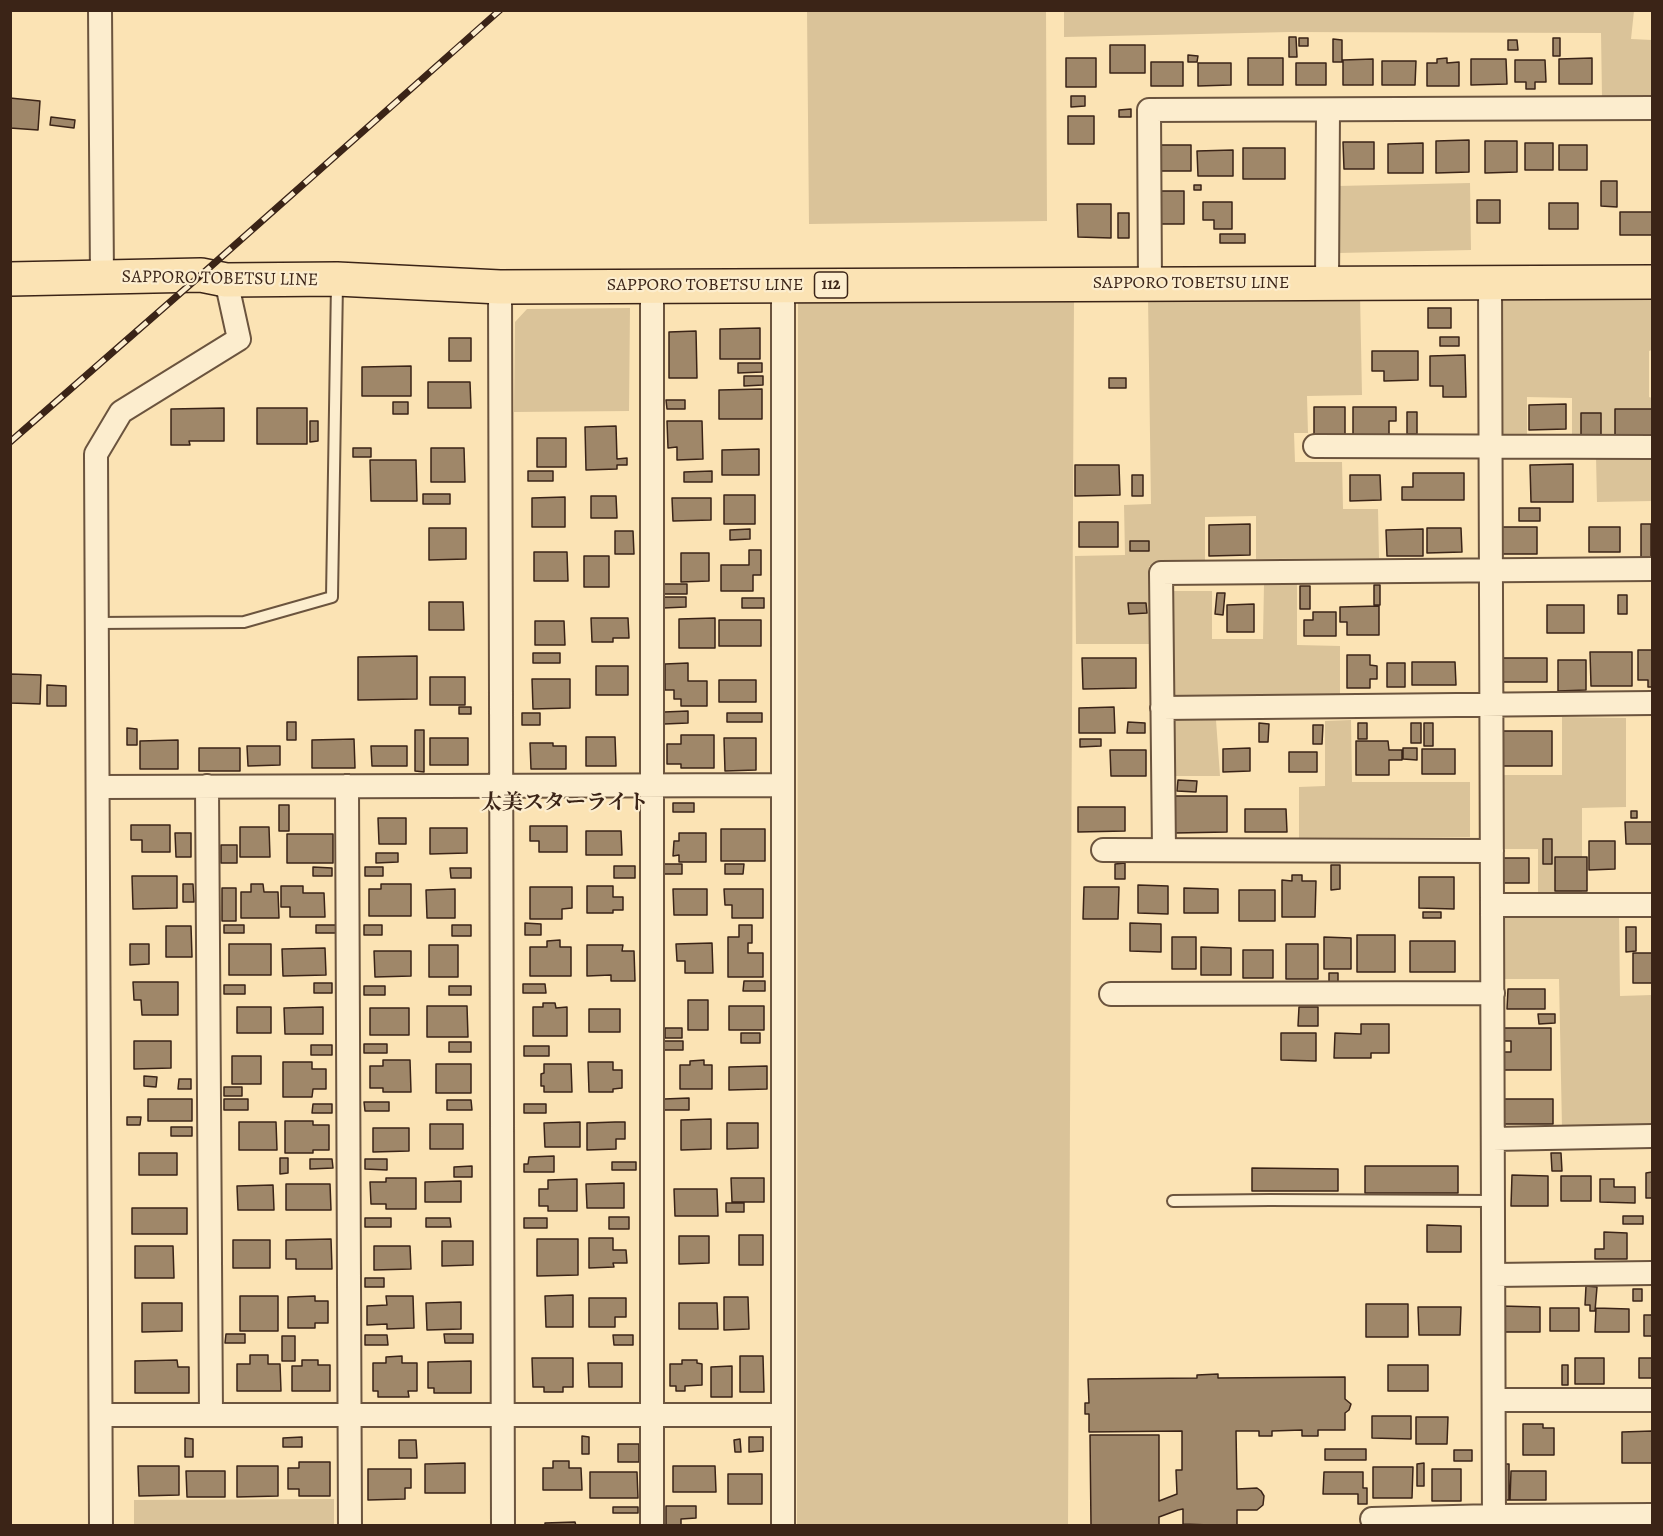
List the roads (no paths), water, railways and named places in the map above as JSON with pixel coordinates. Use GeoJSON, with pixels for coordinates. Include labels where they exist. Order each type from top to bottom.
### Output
{"type":"FeatureCollection","features":[{"type":"Feature","properties":{"kind":"main road","name":"SAPPORO TOBETSU LINE"},"geometry":{"type":"LineString","coordinates":[[10,279],[201,275],[226,280],[338,279],[500,287],[1653,282]]}},
{"type":"Feature","properties":{"kind":"street"},"geometry":{"type":"LineString","coordinates":[[100,10],[102,278]]}},
{"type":"Feature","properties":{"kind":"street"},"geometry":{"type":"LineString","coordinates":[[1150,284],[1149,110],[1653,108]]}},
{"type":"Feature","properties":{"kind":"street"},"geometry":{"type":"LineString","coordinates":[[1327,283],[1328,110]]}},
{"type":"Feature","properties":{"kind":"street"},"geometry":{"type":"LineString","coordinates":[[101,1526],[96,454],[121,412],[239,339],[226,280]]}},
{"type":"Feature","properties":{"kind":"street"},"geometry":{"type":"LineString","coordinates":[[1490,282],[1494,1521]]}},
{"type":"Feature","properties":{"kind":"street"},"geometry":{"type":"LineString","coordinates":[[652,286],[652,1526]]}},
{"type":"Feature","properties":{"kind":"street"},"geometry":{"type":"LineString","coordinates":[[783,286],[783,1526]]}},
{"type":"Feature","properties":{"kind":"street"},"geometry":{"type":"LineString","coordinates":[[500,287],[503,1526]]}},
{"type":"Feature","properties":{"kind":"street"},"geometry":{"type":"LineString","coordinates":[[1315,446],[1653,447]]}},
{"type":"Feature","properties":{"kind":"street"},"geometry":{"type":"LineString","coordinates":[[1164,850],[1161,573],[1653,569]]}},
{"type":"Feature","properties":{"kind":"street"},"geometry":{"type":"LineString","coordinates":[[1162,708],[1653,703]]}},
{"type":"Feature","properties":{"kind":"street"},"geometry":{"type":"LineString","coordinates":[[98,787],[783,785]]}},
{"type":"Feature","properties":{"kind":"street"},"geometry":{"type":"LineString","coordinates":[[207,786],[211,1415]]}},
{"type":"Feature","properties":{"kind":"street"},"geometry":{"type":"LineString","coordinates":[[347,786],[350,1526]]}},
{"type":"Feature","properties":{"kind":"street"},"geometry":{"type":"LineString","coordinates":[[1103,850],[1492,851]]}},
{"type":"Feature","properties":{"kind":"street"},"geometry":{"type":"LineString","coordinates":[[1492,905],[1653,905]]}},
{"type":"Feature","properties":{"kind":"street"},"geometry":{"type":"LineString","coordinates":[[1111,994],[1493,993]]}},
{"type":"Feature","properties":{"kind":"street"},"geometry":{"type":"LineString","coordinates":[[1493,1139],[1653,1136]]}},
{"type":"Feature","properties":{"kind":"street"},"geometry":{"type":"LineString","coordinates":[[1494,1275],[1653,1273]]}},
{"type":"Feature","properties":{"kind":"street"},"geometry":{"type":"LineString","coordinates":[[1494,1400],[1653,1400]]}},
{"type":"Feature","properties":{"kind":"street"},"geometry":{"type":"LineString","coordinates":[[101,1415],[783,1415]]}},
{"type":"Feature","properties":{"kind":"street"},"geometry":{"type":"LineString","coordinates":[[1372,1519],[1494,1521],[1653,1515]]}},
{"type":"Feature","properties":{"kind":"lane"},"geometry":{"type":"LineString","coordinates":[[97,622],[244,622],[332,597],[338,279]]}},
{"type":"Feature","properties":{"kind":"lane"},"geometry":{"type":"LineString","coordinates":[[1173,1201],[1494,1201]]}},
{"type":"Feature","properties":{"kind":"railway"},"geometry":{"type":"LineString","coordinates":[[10,442],[500,10]]}},
{"type":"Feature","properties":{"kind":"district","name":"太美スターライト"},"geometry":{"type":"Point","coordinates":[565,804]}}]}
